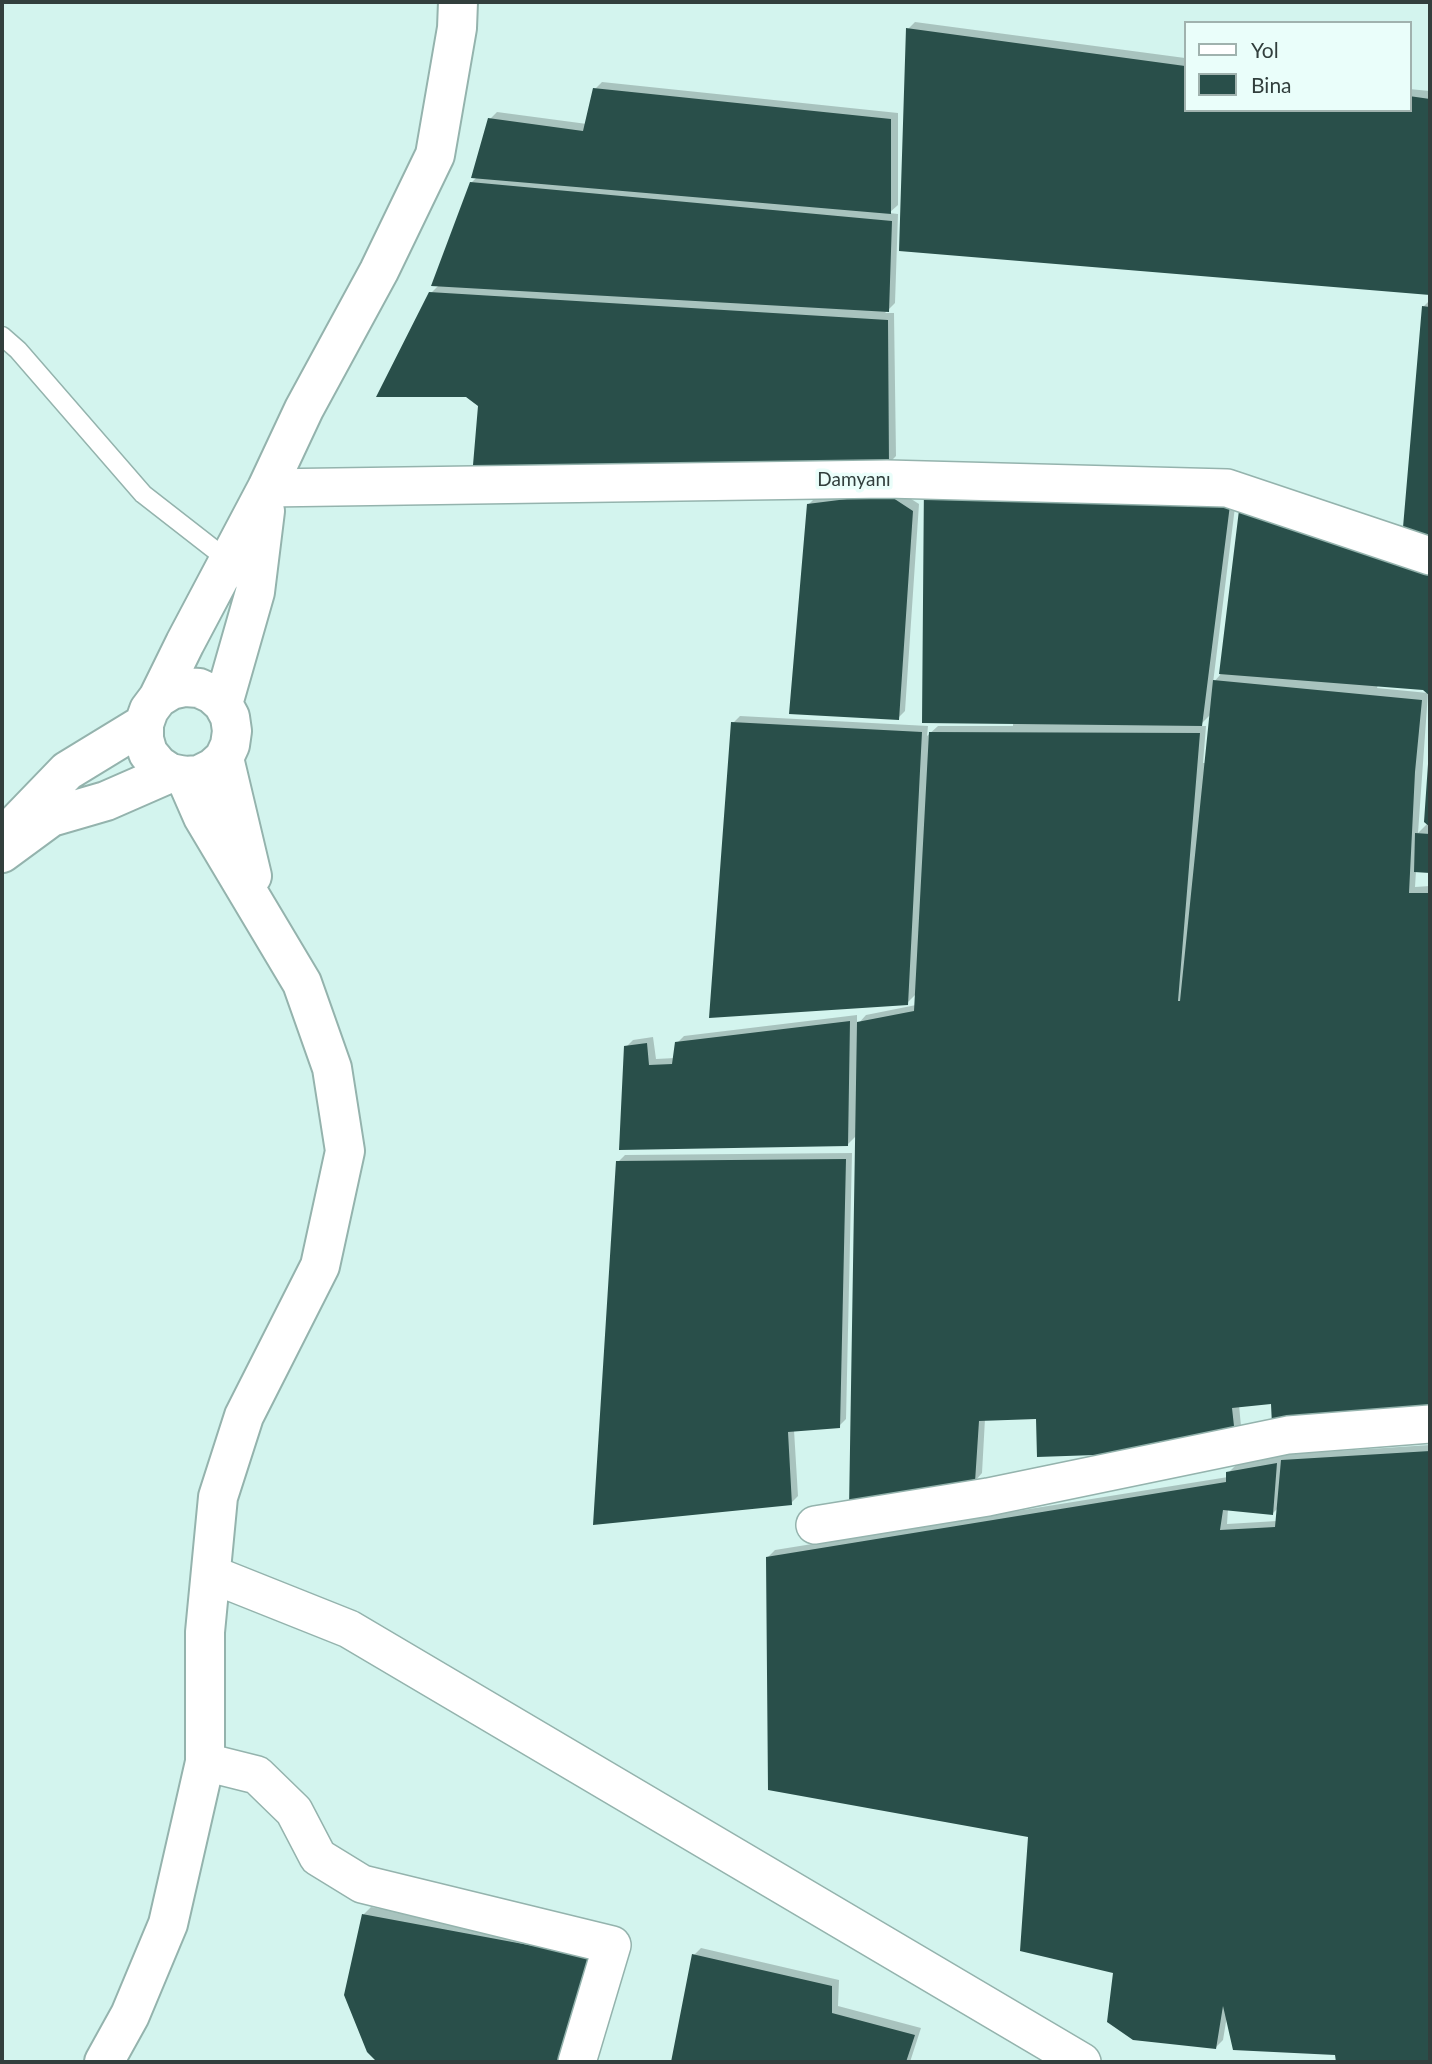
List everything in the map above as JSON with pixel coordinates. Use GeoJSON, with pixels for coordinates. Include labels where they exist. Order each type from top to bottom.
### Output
{"type":"FeatureCollection","features":[{"type":"Feature","properties":{"kind":"street"},"geometry":{"type":"LineString","coordinates":[[2,839],[67,771],[151,711],[171,691],[185,687],[199,688],[212,694],[223,704],[230,717],[232,731],[224,758],[199,775],[177,774],[158,765],[148,753],[144,739],[151,711],[267,488],[304,409],[380,271],[435,155],[457,28],[458,2]]}},
{"type":"Feature","properties":{"kind":"street","name":"Damyanı"},"geometry":{"type":"LineString","coordinates":[[267,488],[887,479],[1227,488],[1430,555]]}},
{"type":"Feature","properties":{"kind":"street"},"geometry":{"type":"LineString","coordinates":[[223,704],[256,592],[267,488]]}},
{"type":"Feature","properties":{"kind":"street"},"geometry":{"type":"LineString","coordinates":[[224,758],[261,911]]}},
{"type":"Feature","properties":{"kind":"street"},"geometry":{"type":"LineString","coordinates":[[2,853],[51,817],[106,801],[177,774]]}},
{"type":"Feature","properties":{"kind":"street"},"geometry":{"type":"LineString","coordinates":[[104,2062],[130,2015],[168,1924],[205,1762],[205,1632],[218,1497],[244,1416],[320,1266],[345,1151],[332,1068],[302,983],[177,774]]}},
{"type":"Feature","properties":{"kind":"street"},"geometry":{"type":"LineString","coordinates":[[815,1525],[988,1497],[1288,1435],[1430,1424]]}},
{"type":"Feature","properties":{"kind":"street"},"geometry":{"type":"LineString","coordinates":[[211,1574],[349,1629],[1082,2062]]}},
{"type":"Feature","properties":{"kind":"street"},"geometry":{"type":"LineString","coordinates":[[205,1762],[257,1774],[294,1811],[318,1857],[362,1884],[611,1945],[577,2062]]}},
{"type":"Feature","properties":{"kind":"lane"},"geometry":{"type":"LineString","coordinates":[[2,336],[18,350],[143,494],[229,561]]}},
{"type":"Feature","properties":{"kind":"building"},"geometry":{"type":"Polygon","coordinates":[[[906,28],[1184,66],[1184,112],[1411,112],[1411,96],[1430,99],[1430,295],[899,251],[906,28]]]}},
{"type":"Feature","properties":{"kind":"building"},"geometry":{"type":"Polygon","coordinates":[[[593,88],[891,119],[891,214],[471,178],[488,118],[583,131],[593,88]]]}},
{"type":"Feature","properties":{"kind":"building"},"geometry":{"type":"Polygon","coordinates":[[[470,182],[892,221],[889,312],[431,286],[470,182]]]}},
{"type":"Feature","properties":{"kind":"building"},"geometry":{"type":"Polygon","coordinates":[[[429,292],[888,320],[889,465],[473,465],[478,406],[466,397],[376,397],[429,292]]]}},
{"type":"Feature","properties":{"kind":"building"},"geometry":{"type":"Polygon","coordinates":[[[1422,306],[1430,307],[1430,548],[1402,539],[1422,306]]]}},
{"type":"Feature","properties":{"kind":"building"},"geometry":{"type":"Polygon","coordinates":[[[924,480],[1231,497],[1202,726],[922,723],[924,480]]]}},
{"type":"Feature","properties":{"kind":"building"},"geometry":{"type":"Polygon","coordinates":[[[887,494],[913,511],[899,720],[789,714],[807,504],[887,494]]]}},
{"type":"Feature","properties":{"kind":"building"},"geometry":{"type":"Polygon","coordinates":[[[1240,502],[1430,562],[1430,696],[1423,690],[1219,674],[1240,502]]]}},
{"type":"Feature","properties":{"kind":"building"},"geometry":{"type":"Polygon","coordinates":[[[1213,680],[1422,700],[1415,772],[1409,893],[1430,893],[1430,1412],[1272,1425],[1271,1404],[1232,1408],[1235,1435],[1124,1454],[1037,1457],[1036,1419],[979,1421],[975,1482],[849,1509],[857,1022],[914,1011],[929,732],[1200,733],[1180,1001],[1213,680]]]}},
{"type":"Feature","properties":{"kind":"building"},"geometry":{"type":"Polygon","coordinates":[[[731,722],[922,732],[908,1005],[709,1018],[731,722]]]}},
{"type":"Feature","properties":{"kind":"building"},"geometry":{"type":"Polygon","coordinates":[[[1430,764],[1430,827],[1424,822],[1430,764]]]}},
{"type":"Feature","properties":{"kind":"building"},"geometry":{"type":"Polygon","coordinates":[[[1415,833],[1430,834],[1430,873],[1414,872],[1415,833]]]}},
{"type":"Feature","properties":{"kind":"building"},"geometry":{"type":"Polygon","coordinates":[[[850,1021],[848,1146],[619,1150],[624,1046],[647,1043],[649,1065],[672,1064],[675,1042],[850,1021]]]}},
{"type":"Feature","properties":{"kind":"building"},"geometry":{"type":"Polygon","coordinates":[[[846,1159],[840,1428],[788,1432],[792,1505],[593,1525],[616,1161],[846,1159]]]}},
{"type":"Feature","properties":{"kind":"building"},"geometry":{"type":"Polygon","coordinates":[[[1430,1451],[1430,2062],[1336,2062],[1335,2055],[1233,2050],[1223,2006],[1216,2049],[1133,2040],[1107,2022],[1113,1973],[1020,1951],[1028,1837],[768,1790],[766,1557],[1226,1482],[1226,1472],[1277,1463],[1273,1515],[1223,1510],[1220,1530],[1275,1527],[1281,1460],[1430,1451]]]}},
{"type":"Feature","properties":{"kind":"building"},"geometry":{"type":"Polygon","coordinates":[[[362,1914],[593,1957],[569,2062],[377,2062],[367,2052],[344,1995],[362,1914]]]}},
{"type":"Feature","properties":{"kind":"building"},"geometry":{"type":"Polygon","coordinates":[[[692,1954],[832,1986],[832,2013],[915,2035],[906,2062],[671,2062],[692,1954]]]}}]}
